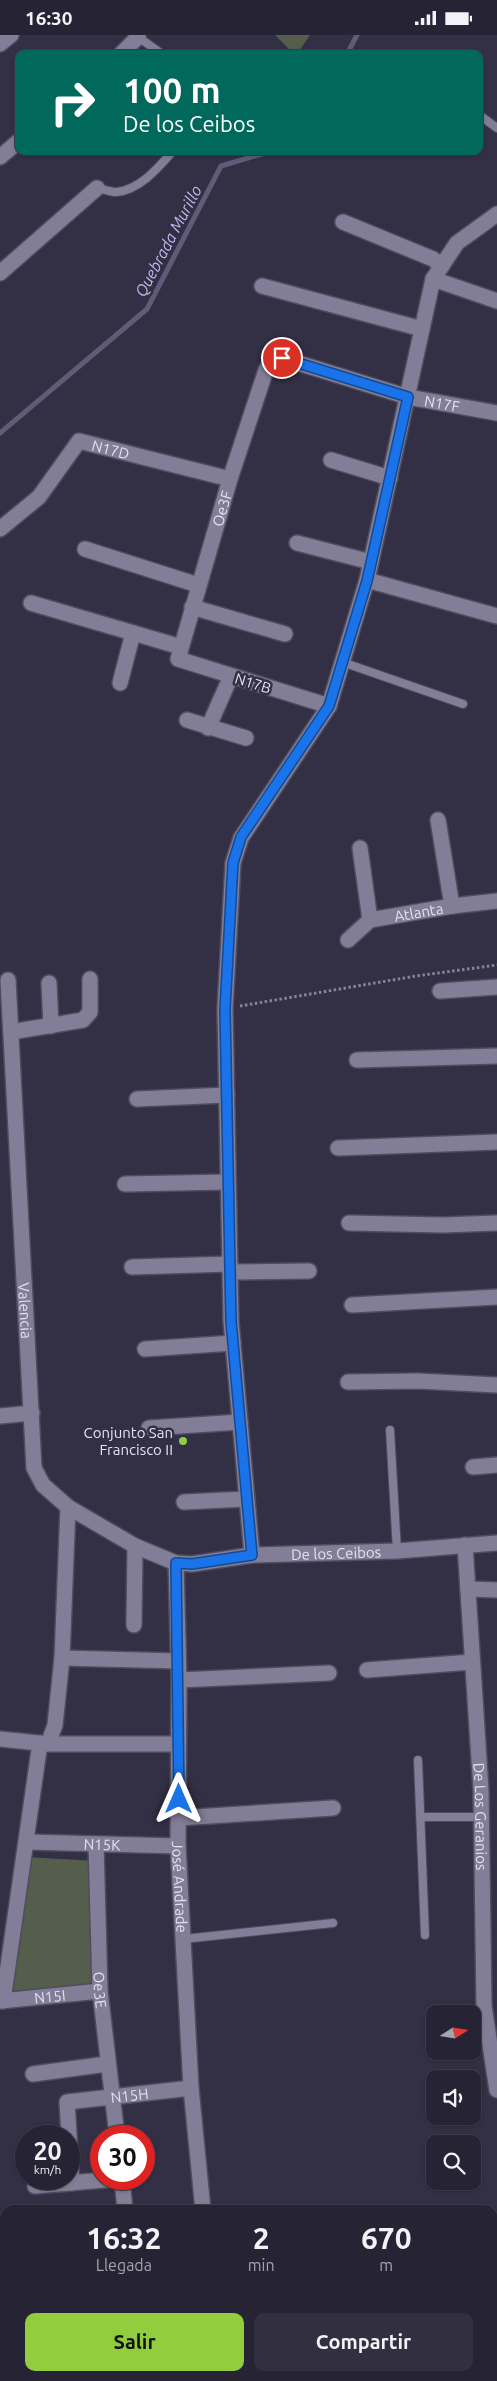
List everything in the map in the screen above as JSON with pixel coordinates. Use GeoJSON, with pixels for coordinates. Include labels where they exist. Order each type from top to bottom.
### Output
{"type":"FeatureCollection","features":[{"type":"Feature","properties":{"kind":"street"},"geometry":{"type":"LineString","coordinates":[[0,44],[11,35]]}},
{"type":"Feature","properties":{"kind":"street"},"geometry":{"type":"LineString","coordinates":[[125,50],[137,36]]}},
{"type":"Feature","properties":{"kind":"street"},"geometry":{"type":"LineString","coordinates":[[0,157],[15,144]]}},
{"type":"Feature","properties":{"kind":"street"},"geometry":{"type":"LineString","coordinates":[[0,273],[97,188]]}},
{"type":"Feature","properties":{"kind":"street"},"geometry":{"type":"LineString","coordinates":[[252,1555],[233,1343],[230,1268],[225,1009],[233,863],[241,837],[329,706],[367,581],[433,279],[457,243],[497,214]]}},
{"type":"Feature","properties":{"kind":"street"},"geometry":{"type":"LineString","coordinates":[[343,222],[433,259],[442,265]]}},
{"type":"Feature","properties":{"kind":"street"},"geometry":{"type":"LineString","coordinates":[[433,279],[497,301]]}},
{"type":"Feature","properties":{"kind":"street"},"geometry":{"type":"LineString","coordinates":[[262,286],[422,329]]}},
{"type":"Feature","properties":{"kind":"street","name":"N17F"},"geometry":{"type":"LineString","coordinates":[[272,361],[282,358],[408,397],[497,413]]}},
{"type":"Feature","properties":{"kind":"street","name":"Oe3F"},"geometry":{"type":"LineString","coordinates":[[179,653],[230,479],[266,370],[272,361]]}},
{"type":"Feature","properties":{"kind":"street","name":"N17D"},"geometry":{"type":"LineString","coordinates":[[0,529],[39,497],[79,441],[230,479]]}},
{"type":"Feature","properties":{"kind":"street"},"geometry":{"type":"LineString","coordinates":[[331,460],[390,478]]}},
{"type":"Feature","properties":{"kind":"street"},"geometry":{"type":"LineString","coordinates":[[297,543],[371,562]]}},
{"type":"Feature","properties":{"kind":"street"},"geometry":{"type":"LineString","coordinates":[[85,549],[198,585]]}},
{"type":"Feature","properties":{"kind":"street"},"geometry":{"type":"LineString","coordinates":[[367,581],[497,616]]}},
{"type":"Feature","properties":{"kind":"street","name":"N17B"},"geometry":{"type":"LineString","coordinates":[[31,603],[133,633],[231,676],[329,706]]}},
{"type":"Feature","properties":{"kind":"street"},"geometry":{"type":"LineString","coordinates":[[192,607],[285,634]]}},
{"type":"Feature","properties":{"kind":"street"},"geometry":{"type":"LineString","coordinates":[[120,683],[133,633]]}},
{"type":"Feature","properties":{"kind":"street"},"geometry":{"type":"LineString","coordinates":[[208,728],[231,676]]}},
{"type":"Feature","properties":{"kind":"street"},"geometry":{"type":"LineString","coordinates":[[187,720],[208,728],[246,738]]}},
{"type":"Feature","properties":{"kind":"street"},"geometry":{"type":"LineString","coordinates":[[438,820],[452,906]]}},
{"type":"Feature","properties":{"kind":"street"},"geometry":{"type":"LineString","coordinates":[[348,940],[370,921],[360,848]]}},
{"type":"Feature","properties":{"kind":"street","name":"Atlanta"},"geometry":{"type":"LineString","coordinates":[[370,921],[452,906],[497,901]]}},
{"type":"Feature","properties":{"kind":"street"},"geometry":{"type":"LineString","coordinates":[[11,1032],[83,1020],[88,1017],[90,1012],[90,979]]}},
{"type":"Feature","properties":{"kind":"street","name":"Valencia"},"geometry":{"type":"LineString","coordinates":[[8,980],[34,1468],[43,1485],[68,1507],[135,1546],[176,1563]]}},
{"type":"Feature","properties":{"kind":"street"},"geometry":{"type":"LineString","coordinates":[[49,983],[51,1026]]}},
{"type":"Feature","properties":{"kind":"street"},"geometry":{"type":"LineString","coordinates":[[440,991],[497,987]]}},
{"type":"Feature","properties":{"kind":"street"},"geometry":{"type":"LineString","coordinates":[[357,1060],[497,1056]]}},
{"type":"Feature","properties":{"kind":"street"},"geometry":{"type":"LineString","coordinates":[[137,1099],[227,1095]]}},
{"type":"Feature","properties":{"kind":"street"},"geometry":{"type":"LineString","coordinates":[[338,1148],[497,1142]]}},
{"type":"Feature","properties":{"kind":"street"},"geometry":{"type":"LineString","coordinates":[[125,1184],[228,1182]]}},
{"type":"Feature","properties":{"kind":"street"},"geometry":{"type":"LineString","coordinates":[[349,1223],[443,1225],[497,1223]]}},
{"type":"Feature","properties":{"kind":"street"},"geometry":{"type":"LineString","coordinates":[[132,1267],[309,1271]]}},
{"type":"Feature","properties":{"kind":"street"},"geometry":{"type":"LineString","coordinates":[[352,1305],[497,1297]]}},
{"type":"Feature","properties":{"kind":"street"},"geometry":{"type":"LineString","coordinates":[[145,1349],[233,1343]]}},
{"type":"Feature","properties":{"kind":"street"},"geometry":{"type":"LineString","coordinates":[[348,1382],[418,1381],[497,1385]]}},
{"type":"Feature","properties":{"kind":"street"},"geometry":{"type":"LineString","coordinates":[[0,1416],[32,1413]]}},
{"type":"Feature","properties":{"kind":"street"},"geometry":{"type":"LineString","coordinates":[[149,1428],[240,1422]]}},
{"type":"Feature","properties":{"kind":"street"},"geometry":{"type":"LineString","coordinates":[[473,1467],[497,1465]]}},
{"type":"Feature","properties":{"kind":"street"},"geometry":{"type":"LineString","coordinates":[[184,1502],[246,1499]]}},
{"type":"Feature","properties":{"kind":"street"},"geometry":{"type":"LineString","coordinates":[[1,2001],[44,1743],[55,1725],[62,1659],[68,1507]]}},
{"type":"Feature","properties":{"kind":"street","name":"De los Ceibos"},"geometry":{"type":"LineString","coordinates":[[176,1563],[192,1564],[252,1555],[397,1551],[497,1543]]}},
{"type":"Feature","properties":{"kind":"street","name":"De Los Geranios"},"geometry":{"type":"LineString","coordinates":[[465,1545],[481,1817],[484,2006],[497,2090]]}},
{"type":"Feature","properties":{"kind":"street"},"geometry":{"type":"LineString","coordinates":[[134,1625],[135,1546]]}},
{"type":"Feature","properties":{"kind":"street","name":"José Andrade"},"geometry":{"type":"LineString","coordinates":[[176,1563],[179,1680],[178,1846],[191,2087],[203,2205]]}},
{"type":"Feature","properties":{"kind":"street"},"geometry":{"type":"LineString","coordinates":[[468,1589],[497,1591]]}},
{"type":"Feature","properties":{"kind":"street"},"geometry":{"type":"LineString","coordinates":[[62,1659],[178,1661]]}},
{"type":"Feature","properties":{"kind":"street"},"geometry":{"type":"LineString","coordinates":[[367,1670],[472,1663]]}},
{"type":"Feature","properties":{"kind":"street"},"geometry":{"type":"LineString","coordinates":[[179,1680],[329,1673]]}},
{"type":"Feature","properties":{"kind":"street"},"geometry":{"type":"LineString","coordinates":[[0,1739],[44,1743],[178,1744]]}},
{"type":"Feature","properties":{"kind":"street"},"geometry":{"type":"LineString","coordinates":[[179,1818],[333,1808]]}},
{"type":"Feature","properties":{"kind":"street","name":"N15K"},"geometry":{"type":"LineString","coordinates":[[27,1842],[178,1846]]}},
{"type":"Feature","properties":{"kind":"street","name":"Oe3E"},"geometry":{"type":"LineString","coordinates":[[96,1844],[100,1991],[107,2064],[116,2125]]}},
{"type":"Feature","properties":{"kind":"street","name":"N15I"},"geometry":{"type":"LineString","coordinates":[[1,2001],[100,1991]]}},
{"type":"Feature","properties":{"kind":"street"},"geometry":{"type":"LineString","coordinates":[[34,2074],[107,2064]]}},
{"type":"Feature","properties":{"kind":"street","name":"N15H"},"geometry":{"type":"LineString","coordinates":[[68,2125],[66,2102],[113,2098],[191,2087]]}},
{"type":"Feature","properties":{"kind":"street"},"geometry":{"type":"LineString","coordinates":[[123,2190],[124,2205]]}},
{"type":"Feature","properties":{"kind":"lane"},"geometry":{"type":"LineString","coordinates":[[137,36],[156,50]]}},
{"type":"Feature","properties":{"kind":"lane"},"geometry":{"type":"LineString","coordinates":[[483,118],[497,128]]}},
{"type":"Feature","properties":{"kind":"lane"},"geometry":{"type":"LineString","coordinates":[[97,188],[116,192],[136,185],[156,171],[170,155]]}},
{"type":"Feature","properties":{"kind":"lane"},"geometry":{"type":"LineString","coordinates":[[342,662],[463,704]]}},
{"type":"Feature","properties":{"kind":"lane"},"geometry":{"type":"LineString","coordinates":[[390,1429],[397,1551]]}},
{"type":"Feature","properties":{"kind":"lane"},"geometry":{"type":"LineString","coordinates":[[418,1760],[422,1817],[425,1935]]}},
{"type":"Feature","properties":{"kind":"lane"},"geometry":{"type":"LineString","coordinates":[[422,1817],[481,1817]]}},
{"type":"Feature","properties":{"kind":"lane"},"geometry":{"type":"LineString","coordinates":[[184,1939],[332,1923]]}},
{"type":"Feature","properties":{"kind":"path"},"geometry":{"type":"LineString","coordinates":[[225,1009],[416,976],[497,965]]}},
{"type":"Feature","properties":{"kind":"green space"},"geometry":{"type":"Polygon","coordinates":[[[275,35],[310,35],[300,50],[290,50],[275,35]]]}},
{"type":"Feature","properties":{"kind":"green space"},"geometry":{"type":"Polygon","coordinates":[[[24,1857],[97,1861],[100,1991],[3,2001],[24,1857]]]}},
{"type":"Feature","properties":{"kind":"waterway","name":"Quebrada Murillo"},"geometry":{"type":"LineString","coordinates":[[349,50],[357,35]]}},
{"type":"Feature","properties":{"kind":"waterway","name":"Quebrada Murillo"},"geometry":{"type":"LineString","coordinates":[[0,433],[147,309],[221,166],[258,155]]}},
{"type":"Feature","properties":{"kind":"place","name":"Conjunto San Francisco II"},"geometry":{"type":"Point","coordinates":[183,1441]}},
{"type":"Feature","properties":{"kind":"route"},"geometry":{"type":"LineString","coordinates":[[179,1799],[179,1680],[176,1563],[192,1564],[252,1555],[231,1321],[225,1009],[233,863],[241,837],[329,706],[367,581],[408,397],[282,358]]}}]}
